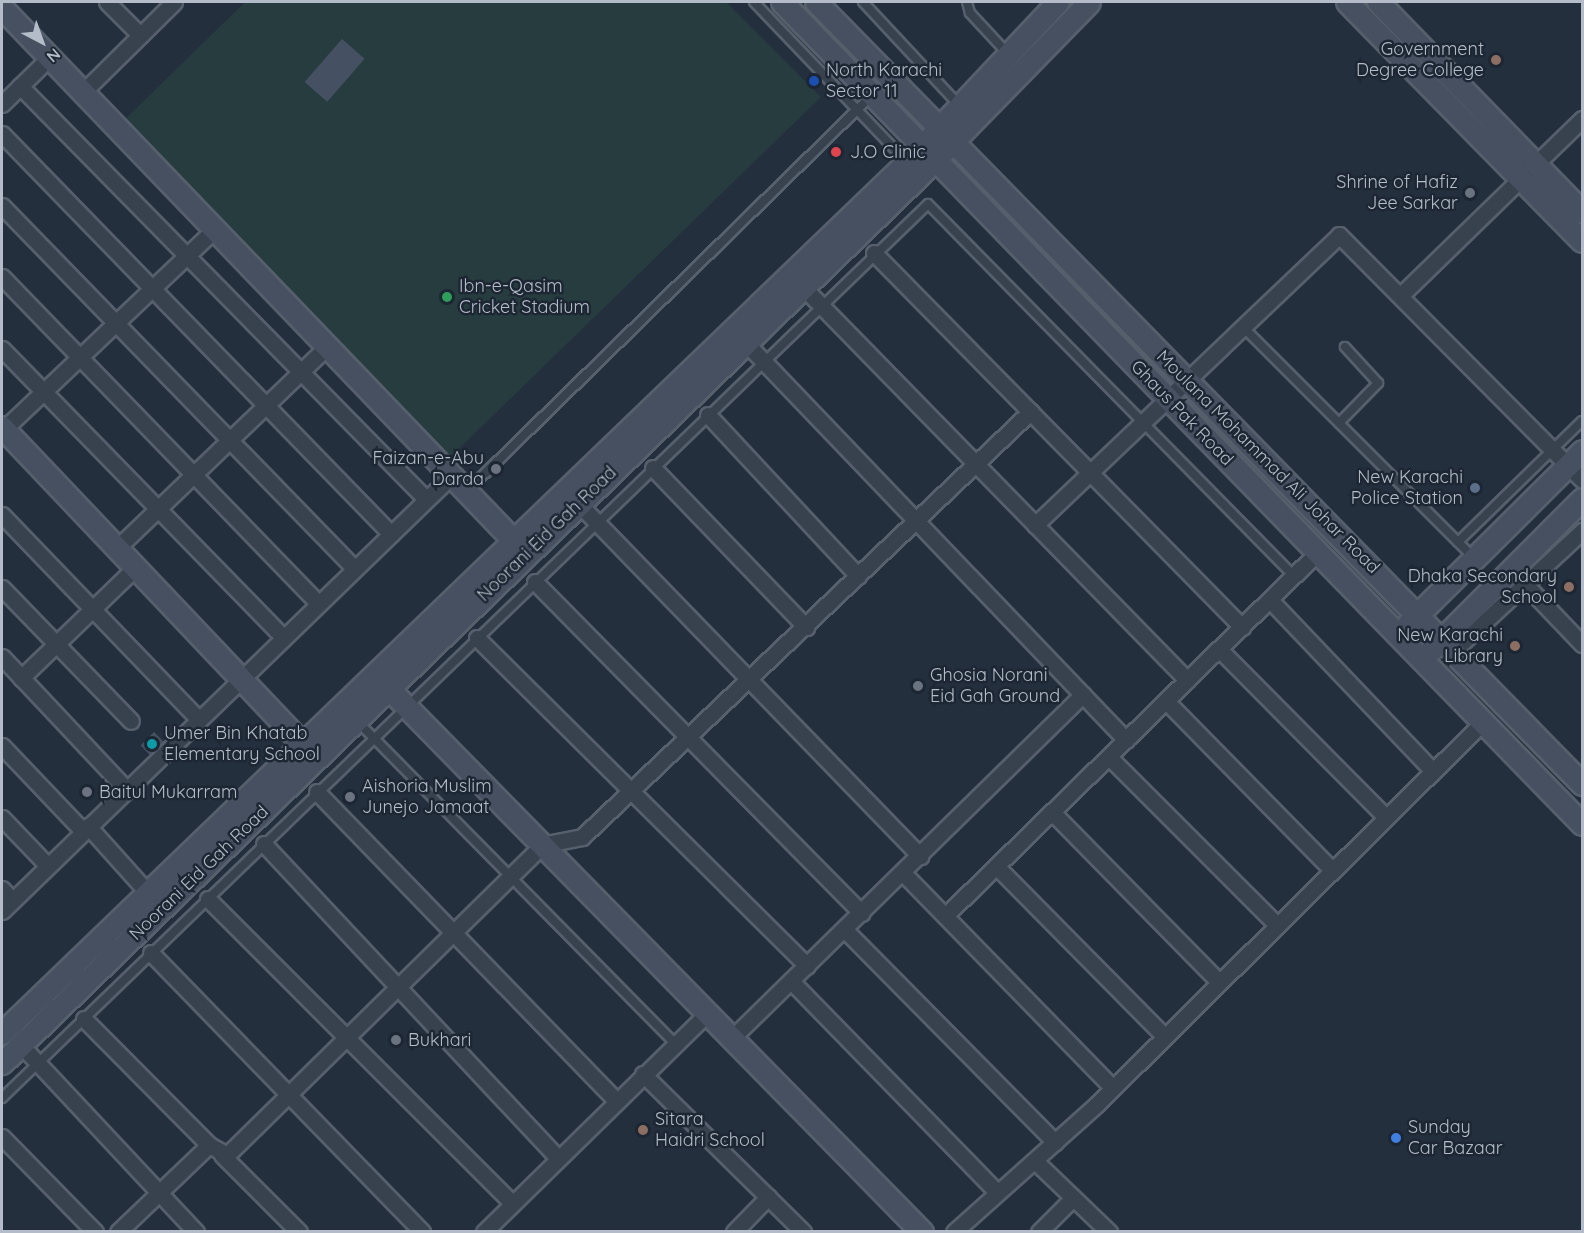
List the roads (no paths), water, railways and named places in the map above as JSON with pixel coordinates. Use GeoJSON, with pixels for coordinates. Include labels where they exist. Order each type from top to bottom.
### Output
{"type":"FeatureCollection","features":[{"type":"Feature","properties":{"kind":"main road","name":"Ghaus Pak Road"},"geometry":{"type":"LineString","coordinates":[[782,2],[865,102],[1167,398],[1582,824]]}},
{"type":"Feature","properties":{"kind":"main road"},"geometry":{"type":"LineString","coordinates":[[816,2],[938,125]]}},
{"type":"Feature","properties":{"kind":"main road","name":"Noorani Eid Gah Road"},"geometry":{"type":"LineString","coordinates":[[2,1063],[8,1038],[150,895],[514,541],[921,157],[953,140],[966,112],[1009,55],[1058,2]]}},
{"type":"Feature","properties":{"kind":"main road","name":"Noorani Eid Gah Road"},"geometry":{"type":"LineString","coordinates":[[8,1038],[357,721],[578,503],[746,342],[802,286],[921,157],[938,125],[966,112],[1089,2]]}},
{"type":"Feature","properties":{"kind":"main road"},"geometry":{"type":"LineString","coordinates":[[1347,2],[1529,171],[1582,213]]}},
{"type":"Feature","properties":{"kind":"main road"},"geometry":{"type":"LineString","coordinates":[[1378,2],[1529,171],[1582,241]]}},
{"type":"Feature","properties":{"kind":"main road"},"geometry":{"type":"LineString","coordinates":[[2,8],[81,94],[514,541]]}},
{"type":"Feature","properties":{"kind":"main road","name":"Moulana Mohammad Ali Johar Road"},"geometry":{"type":"LineString","coordinates":[[938,125],[1448,644],[1582,784]]}},
{"type":"Feature","properties":{"kind":"main road"},"geometry":{"type":"LineString","coordinates":[[2,429],[304,745]]}},
{"type":"Feature","properties":{"kind":"main road"},"geometry":{"type":"LineString","coordinates":[[1398,634],[1474,558],[1578,466]]}},
{"type":"Feature","properties":{"kind":"main road"},"geometry":{"type":"LineString","coordinates":[[1421,659],[1448,644],[1511,570],[1582,499]]}},
{"type":"Feature","properties":{"kind":"main road"},"geometry":{"type":"LineString","coordinates":[[389,689],[922,1232]]}},
{"type":"Feature","properties":{"kind":"street"},"geometry":{"type":"LineString","coordinates":[[107,2],[140,35]]}},
{"type":"Feature","properties":{"kind":"street"},"geometry":{"type":"LineString","coordinates":[[81,94],[174,2]]}},
{"type":"Feature","properties":{"kind":"street"},"geometry":{"type":"LineString","coordinates":[[2,104],[48,58]]}},
{"type":"Feature","properties":{"kind":"street"},"geometry":{"type":"LineString","coordinates":[[21,86],[426,500]]}},
{"type":"Feature","properties":{"kind":"street"},"geometry":{"type":"LineString","coordinates":[[1402,294],[1582,119]]}},
{"type":"Feature","properties":{"kind":"street"},"geometry":{"type":"LineString","coordinates":[[2,134],[391,534]]}},
{"type":"Feature","properties":{"kind":"street"},"geometry":{"type":"LineString","coordinates":[[2,206],[354,568]]}},
{"type":"Feature","properties":{"kind":"street"},"geometry":{"type":"LineString","coordinates":[[2,429],[214,230]]}},
{"type":"Feature","properties":{"kind":"street"},"geometry":{"type":"LineString","coordinates":[[1035,525],[1242,325],[1339,235],[1402,294],[1553,450],[1578,466]]}},
{"type":"Feature","properties":{"kind":"street"},"geometry":{"type":"LineString","coordinates":[[874,254],[1242,627]]}},
{"type":"Feature","properties":{"kind":"street"},"geometry":{"type":"LineString","coordinates":[[2,277],[318,603]]}},
{"type":"Feature","properties":{"kind":"street"},"geometry":{"type":"LineString","coordinates":[[802,286],[1187,680]]}},
{"type":"Feature","properties":{"kind":"street"},"geometry":{"type":"LineString","coordinates":[[746,342],[1126,740]]}},
{"type":"Feature","properties":{"kind":"street"},"geometry":{"type":"LineString","coordinates":[[116,549],[327,347]]}},
{"type":"Feature","properties":{"kind":"street"},"geometry":{"type":"LineString","coordinates":[[2,349],[283,637]]}},
{"type":"Feature","properties":{"kind":"street"},"geometry":{"type":"LineString","coordinates":[[222,1155],[287,1095],[542,845],[582,837],[686,736],[978,466],[1030,412]]}},
{"type":"Feature","properties":{"kind":"street"},"geometry":{"type":"LineString","coordinates":[[708,415],[858,576]]}},
{"type":"Feature","properties":{"kind":"street"},"geometry":{"type":"LineString","coordinates":[[653,468],[806,627]]}},
{"type":"Feature","properties":{"kind":"street"},"geometry":{"type":"LineString","coordinates":[[5,900],[48,866],[452,475]]}},
{"type":"Feature","properties":{"kind":"street"},"geometry":{"type":"LineString","coordinates":[[578,503],[751,678],[920,856]]}},
{"type":"Feature","properties":{"kind":"street"},"geometry":{"type":"LineString","coordinates":[[2,515],[198,719]]}},
{"type":"Feature","properties":{"kind":"street"},"geometry":{"type":"LineString","coordinates":[[1448,644],[1526,586],[1582,531]]}},
{"type":"Feature","properties":{"kind":"street"},"geometry":{"type":"LineString","coordinates":[[945,916],[1318,552]]}},
{"type":"Feature","properties":{"kind":"street"},"geometry":{"type":"LineString","coordinates":[[21,678],[135,568]]}},
{"type":"Feature","properties":{"kind":"street"},"geometry":{"type":"LineString","coordinates":[[1511,570],[1579,634]]}},
{"type":"Feature","properties":{"kind":"street"},"geometry":{"type":"LineString","coordinates":[[535,582],[861,913]]}},
{"type":"Feature","properties":{"kind":"street"},"geometry":{"type":"LineString","coordinates":[[2,588],[131,722]]}},
{"type":"Feature","properties":{"kind":"street"},"geometry":{"type":"LineString","coordinates":[[1270,600],[1433,771]]}},
{"type":"Feature","properties":{"kind":"street"},"geometry":{"type":"LineString","coordinates":[[477,638],[807,966]]}},
{"type":"Feature","properties":{"kind":"street"},"geometry":{"type":"LineString","coordinates":[[1219,649],[1386,817]]}},
{"type":"Feature","properties":{"kind":"street"},"geometry":{"type":"LineString","coordinates":[[2,658],[126,789]]}},
{"type":"Feature","properties":{"kind":"street"},"geometry":{"type":"LineString","coordinates":[[732,1038],[903,873],[1083,694]]}},
{"type":"Feature","properties":{"kind":"street"},"geometry":{"type":"LineString","coordinates":[[1166,701],[1332,870]]}},
{"type":"Feature","properties":{"kind":"street"},"geometry":{"type":"LineString","coordinates":[[954,1232],[996,1191],[1035,1161],[1055,1142],[1483,722]]}},
{"type":"Feature","properties":{"kind":"street"},"geometry":{"type":"LineString","coordinates":[[2,746],[150,895]]}},
{"type":"Feature","properties":{"kind":"street"},"geometry":{"type":"LineString","coordinates":[[1109,757],[1276,924]]}},
{"type":"Feature","properties":{"kind":"street"},"geometry":{"type":"LineString","coordinates":[[317,792],[615,1101]]}},
{"type":"Feature","properties":{"kind":"street"},"geometry":{"type":"LineString","coordinates":[[1052,812],[1218,981]]}},
{"type":"Feature","properties":{"kind":"street"},"geometry":{"type":"LineString","coordinates":[[2,818],[48,866]]}},
{"type":"Feature","properties":{"kind":"street"},"geometry":{"type":"LineString","coordinates":[[264,844],[558,1158]]}},
{"type":"Feature","properties":{"kind":"street"},"geometry":{"type":"LineString","coordinates":[[996,866],[1163,1035]]}},
{"type":"Feature","properties":{"kind":"street"},"geometry":{"type":"LineString","coordinates":[[903,873],[1111,1086]]}},
{"type":"Feature","properties":{"kind":"street"},"geometry":{"type":"LineString","coordinates":[[208,899],[512,1203]]}},
{"type":"Feature","properties":{"kind":"street"},"geometry":{"type":"LineString","coordinates":[[844,929],[1055,1142]]}},
{"type":"Feature","properties":{"kind":"street"},"geometry":{"type":"LineString","coordinates":[[152,953],[287,1095],[423,1232]]}},
{"type":"Feature","properties":{"kind":"street"},"geometry":{"type":"LineString","coordinates":[[791,981],[996,1191]]}},
{"type":"Feature","properties":{"kind":"street"},"geometry":{"type":"LineString","coordinates":[[484,1232],[615,1101],[708,1013]]}},
{"type":"Feature","properties":{"kind":"street"},"geometry":{"type":"LineString","coordinates":[[84,1019],[299,1232]]}},
{"type":"Feature","properties":{"kind":"street"},"geometry":{"type":"LineString","coordinates":[[8,1038],[38,1061],[196,1232]]}},
{"type":"Feature","properties":{"kind":"street"},"geometry":{"type":"LineString","coordinates":[[643,1074],[804,1232]]}},
{"type":"Feature","properties":{"kind":"street"},"geometry":{"type":"LineString","coordinates":[[2,1137],[94,1232]]}},
{"type":"Feature","properties":{"kind":"street"},"geometry":{"type":"LineString","coordinates":[[118,1232],[209,1145]]}},
{"type":"Feature","properties":{"kind":"street"},"geometry":{"type":"LineString","coordinates":[[1035,1161],[1109,1232]]}},
{"type":"Feature","properties":{"kind":"street"},"geometry":{"type":"LineString","coordinates":[[734,1232],[768,1197]]}},
{"type":"Feature","properties":{"kind":"street"},"geometry":{"type":"LineString","coordinates":[[1039,1232],[1073,1198]]}},
{"type":"Feature","properties":{"kind":"lane"},"geometry":{"type":"LineString","coordinates":[[467,492],[865,102],[754,2]]}},
{"type":"Feature","properties":{"kind":"lane"},"geometry":{"type":"LineString","coordinates":[[863,2],[966,112]]}},
{"type":"Feature","properties":{"kind":"lane"},"geometry":{"type":"LineString","coordinates":[[974,2],[967,5],[1009,55]]}},
{"type":"Feature","properties":{"kind":"lane"},"geometry":{"type":"LineString","coordinates":[[2,1098],[921,207],[934,205],[1145,419],[1294,576]]}},
{"type":"Feature","properties":{"kind":"lane"},"geometry":{"type":"LineString","coordinates":[[1242,325],[1474,558]]}},
{"type":"Feature","properties":{"kind":"lane"},"geometry":{"type":"LineString","coordinates":[[1340,423],[1378,383],[1345,347]]}},
{"type":"Feature","properties":{"kind":"lane"},"geometry":{"type":"LineString","coordinates":[[1458,542],[1582,421]]}},
{"type":"Feature","properties":{"kind":"lane"},"geometry":{"type":"LineString","coordinates":[[357,721],[676,1044]]}},
{"type":"Feature","properties":{"kind":"place","name":"Government Degree College"},"geometry":{"type":"Point","coordinates":[1496,60]}},
{"type":"Feature","properties":{"kind":"place","name":"North Karachi Sector 11"},"geometry":{"type":"Point","coordinates":[814,81]}},
{"type":"Feature","properties":{"kind":"place","name":"J.O Clinic"},"geometry":{"type":"Point","coordinates":[836,152]}},
{"type":"Feature","properties":{"kind":"place","name":"Shrine of Hafiz Jee Sarkar"},"geometry":{"type":"Point","coordinates":[1470,193]}},
{"type":"Feature","properties":{"kind":"place","name":"Ibn-e-Qasim Cricket Stadium"},"geometry":{"type":"Point","coordinates":[447,297]}},
{"type":"Feature","properties":{"kind":"place","name":"Faizan-e-Abu Darda"},"geometry":{"type":"Point","coordinates":[496,469]}},
{"type":"Feature","properties":{"kind":"place","name":"New Karachi Police Station"},"geometry":{"type":"Point","coordinates":[1475,488]}},
{"type":"Feature","properties":{"kind":"place","name":"Dhaka Secondary School"},"geometry":{"type":"Point","coordinates":[1569,587]}},
{"type":"Feature","properties":{"kind":"place","name":"New Karachi Library"},"geometry":{"type":"Point","coordinates":[1515,646]}},
{"type":"Feature","properties":{"kind":"place","name":"Ghosia Norani Eid Gah Ground"},"geometry":{"type":"Point","coordinates":[918,686]}},
{"type":"Feature","properties":{"kind":"place","name":"Umer Bin Khatab Elementary School"},"geometry":{"type":"Point","coordinates":[152,744]}},
{"type":"Feature","properties":{"kind":"place","name":"Baitul Mukarram"},"geometry":{"type":"Point","coordinates":[87,792]}},
{"type":"Feature","properties":{"kind":"place","name":"Aishoria Muslim Junejo Jamaat"},"geometry":{"type":"Point","coordinates":[350,797]}},
{"type":"Feature","properties":{"kind":"place","name":"Bukhari"},"geometry":{"type":"Point","coordinates":[396,1040]}},
{"type":"Feature","properties":{"kind":"place","name":"Sitara Haidri School"},"geometry":{"type":"Point","coordinates":[643,1130]}},
{"type":"Feature","properties":{"kind":"place","name":"Sunday Car Bazaar"},"geometry":{"type":"Point","coordinates":[1396,1138]}}]}
